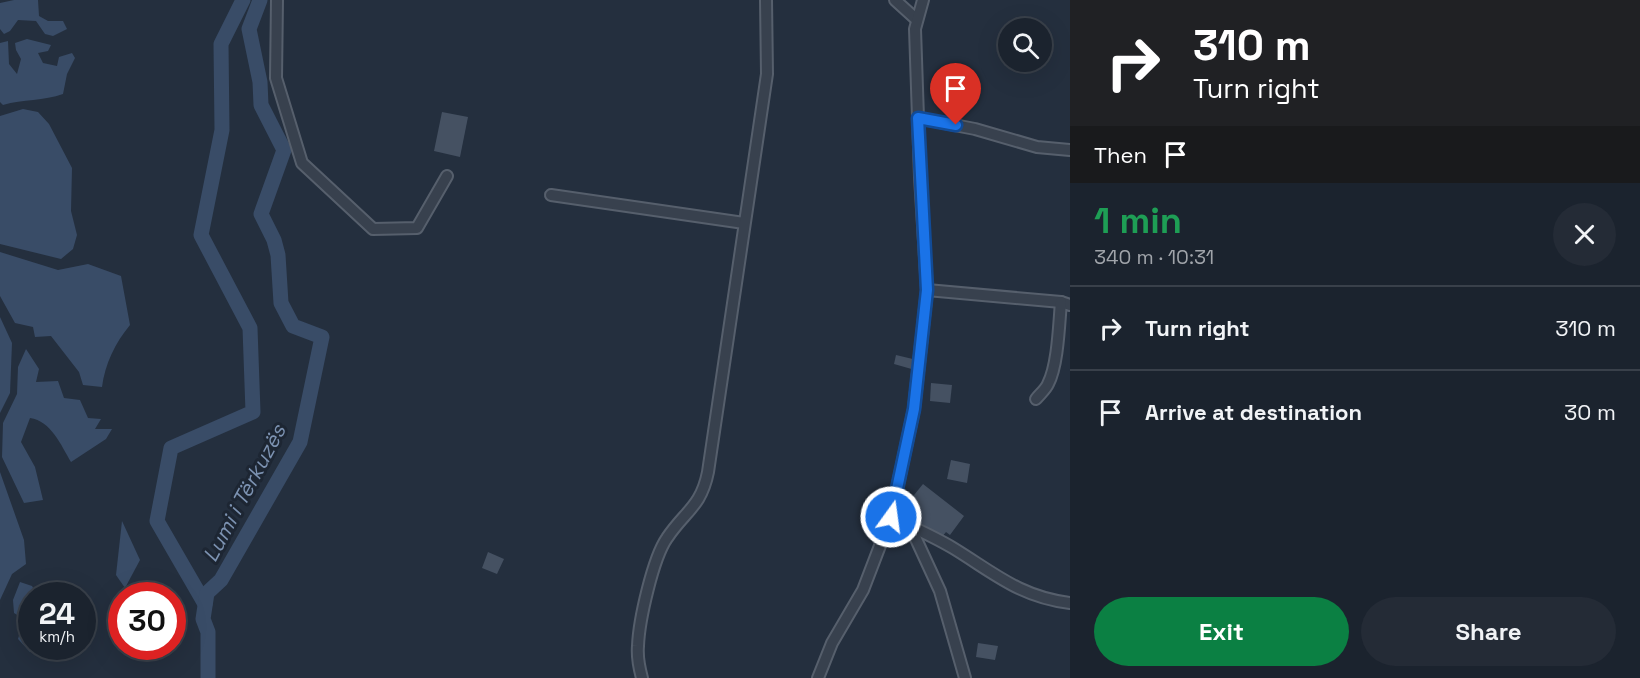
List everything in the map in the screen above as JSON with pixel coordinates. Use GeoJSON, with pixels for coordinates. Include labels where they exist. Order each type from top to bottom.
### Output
{"type":"FeatureCollection","features":[{"type":"Feature","properties":{"kind":"street"},"geometry":{"type":"LineString","coordinates":[[277,0],[276,78],[302,163],[373,229],[417,228],[447,176]]}},
{"type":"Feature","properties":{"kind":"street"},"geometry":{"type":"LineString","coordinates":[[642,678],[638,662],[639,635],[659,550],[696,504],[705,485],[767,74],[766,0]]}},
{"type":"Feature","properties":{"kind":"street"},"geometry":{"type":"LineString","coordinates":[[895,0],[916,19]]}},
{"type":"Feature","properties":{"kind":"street"},"geometry":{"type":"LineString","coordinates":[[818,678],[832,643],[863,590],[891,517],[914,409],[927,290],[915,29],[923,0]]}},
{"type":"Feature","properties":{"kind":"street"},"geometry":{"type":"LineString","coordinates":[[918,118],[975,129],[1037,147],[1070,150]]}},
{"type":"Feature","properties":{"kind":"street"},"geometry":{"type":"LineString","coordinates":[[551,195],[744,223]]}},
{"type":"Feature","properties":{"kind":"street"},"geometry":{"type":"LineString","coordinates":[[927,290],[1065,303],[1051,377],[1048,386],[1036,399]]}},
{"type":"Feature","properties":{"kind":"street"},"geometry":{"type":"LineString","coordinates":[[891,517],[952,548],[1023,591],[1039,597],[1070,603]]}},
{"type":"Feature","properties":{"kind":"street"},"geometry":{"type":"LineString","coordinates":[[910,526],[940,591],[965,678]]}},
{"type":"Feature","properties":{"kind":"water"},"geometry":{"type":"Polygon","coordinates":[[[14,0],[38,0],[39,16],[48,21],[63,21],[67,29],[53,36],[45,34],[36,21],[18,20],[10,31],[4,34],[0,29],[0,3],[14,0]]]}},
{"type":"Feature","properties":{"kind":"water"},"geometry":{"type":"Polygon","coordinates":[[[27,39],[51,45],[48,51],[38,53],[43,63],[57,66],[59,57],[72,53],[75,58],[67,74],[63,94],[3,105],[0,102],[0,43],[8,41],[9,64],[17,74],[21,59],[15,43],[27,39]]]}},
{"type":"Feature","properties":{"kind":"water"},"geometry":{"type":"Polygon","coordinates":[[[23,109],[38,112],[49,124],[72,168],[71,211],[77,235],[73,249],[61,259],[0,244],[0,116],[23,109]]]}},
{"type":"Feature","properties":{"kind":"water"},"geometry":{"type":"Polygon","coordinates":[[[0,252],[58,270],[88,264],[121,276],[130,325],[112,354],[102,387],[83,385],[79,372],[51,336],[35,337],[33,327],[15,323],[0,296],[0,252]]]}},
{"type":"Feature","properties":{"kind":"water"},"geometry":{"type":"Polygon","coordinates":[[[0,317],[12,343],[10,393],[0,413],[0,317]]]}},
{"type":"Feature","properties":{"kind":"water"},"geometry":{"type":"Polygon","coordinates":[[[26,349],[39,369],[36,382],[58,381],[64,398],[80,400],[88,418],[101,419],[95,429],[112,429],[106,439],[71,462],[50,429],[30,418],[21,442],[35,467],[43,500],[24,503],[2,457],[3,423],[17,394],[18,367],[26,349]]]}},
{"type":"Feature","properties":{"kind":"water"},"geometry":{"type":"Polygon","coordinates":[[[0,472],[24,540],[26,564],[12,574],[0,600],[0,472]]]}},
{"type":"Feature","properties":{"kind":"water"},"geometry":{"type":"Polygon","coordinates":[[[122,521],[140,560],[128,582],[121,582],[116,575],[122,521]]]}},
{"type":"Feature","properties":{"kind":"water"},"geometry":{"type":"Polygon","coordinates":[[[18,587],[18,615],[14,613],[13,600],[18,587]]]}},
{"type":"Feature","properties":{"kind":"building"},"geometry":{"type":"Polygon","coordinates":[[[442,112],[468,117],[460,157],[434,151],[442,112]]]}},
{"type":"Feature","properties":{"kind":"building"},"geometry":{"type":"Polygon","coordinates":[[[896,355],[917,360],[915,370],[894,364],[896,355]]]}},
{"type":"Feature","properties":{"kind":"building"},"geometry":{"type":"Polygon","coordinates":[[[931,383],[952,385],[950,403],[930,401],[931,383]]]}},
{"type":"Feature","properties":{"kind":"building"},"geometry":{"type":"Polygon","coordinates":[[[951,460],[970,464],[967,483],[947,479],[951,460]]]}},
{"type":"Feature","properties":{"kind":"building"},"geometry":{"type":"Polygon","coordinates":[[[923,484],[964,516],[950,535],[946,532],[941,538],[910,515],[918,506],[910,500],[923,484]]]}},
{"type":"Feature","properties":{"kind":"building"},"geometry":{"type":"Polygon","coordinates":[[[488,552],[504,559],[497,574],[482,568],[488,552]]]}},
{"type":"Feature","properties":{"kind":"building"},"geometry":{"type":"Polygon","coordinates":[[[978,643],[998,646],[995,660],[976,657],[978,643]]]}},
{"type":"Feature","properties":{"kind":"waterway"},"geometry":{"type":"LineString","coordinates":[[205,604],[157,521],[171,448],[253,412],[250,328],[201,235],[222,130],[221,44],[243,0]]}},
{"type":"Feature","properties":{"kind":"waterway","name":"Lumi i Tërkuzës"},"geometry":{"type":"LineString","coordinates":[[208,678],[208,632],[203,619],[207,593],[221,580],[300,442],[322,337],[293,326],[281,303],[278,255],[274,240],[261,214],[284,150],[261,105],[260,82],[249,29],[260,0]]}},
{"type":"Feature","properties":{"kind":"route"},"geometry":{"type":"LineString","coordinates":[[891,517],[914,409],[927,290],[918,118],[956,125]]}}]}
